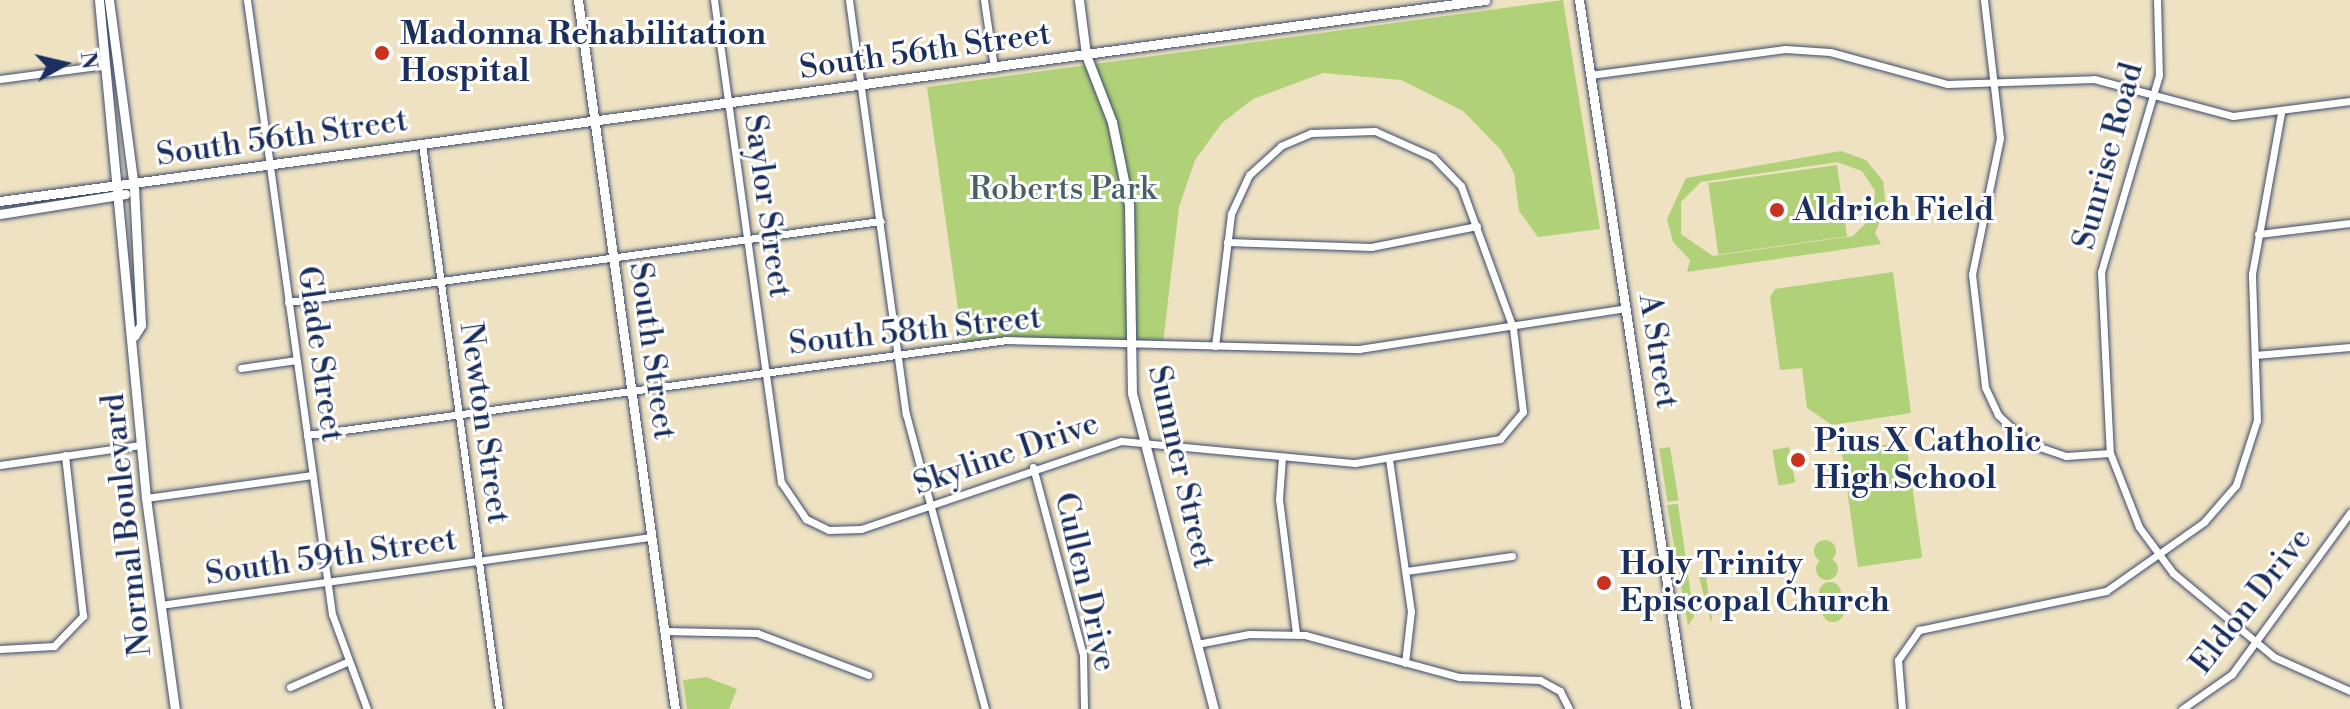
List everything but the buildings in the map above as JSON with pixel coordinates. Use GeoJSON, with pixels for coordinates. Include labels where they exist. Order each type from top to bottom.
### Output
{"type":"FeatureCollection","features":[{"type":"Feature","properties":{"kind":"main road","name":"Normal Boulevard"},"geometry":{"type":"LineString","coordinates":[[99,0],[134,336],[146,498],[175,709]]}},
{"type":"Feature","properties":{"kind":"main road","name":"Normal Boulevard"},"geometry":{"type":"LineString","coordinates":[[109,0],[134,187],[141,325],[134,336]]}},
{"type":"Feature","properties":{"kind":"main road","name":"South Street"},"geometry":{"type":"LineString","coordinates":[[578,0],[675,709]]}},
{"type":"Feature","properties":{"kind":"main road","name":"Sumner Street"},"geometry":{"type":"LineString","coordinates":[[1079,0],[1086,55],[1125,174],[1128,342],[1142,439],[1214,709]]}},
{"type":"Feature","properties":{"kind":"main road","name":"South 56th Street"},"geometry":{"type":"LineString","coordinates":[[0,201],[119,184],[134,187],[422,144],[1485,0]]}},
{"type":"Feature","properties":{"kind":"main road","name":"A Street"},"geometry":{"type":"LineString","coordinates":[[1579,0],[1686,709]]}},
{"type":"Feature","properties":{"kind":"main road","name":"South 56th Street"},"geometry":{"type":"LineString","coordinates":[[0,214],[120,198],[134,187]]}},
{"type":"Feature","properties":{"kind":"street","name":"Glade Street"},"geometry":{"type":"LineString","coordinates":[[247,0],[327,582],[347,662],[367,709]]}},
{"type":"Feature","properties":{"kind":"street","name":"Saylor Street"},"geometry":{"type":"LineString","coordinates":[[714,0],[781,482],[796,510]]}},
{"type":"Feature","properties":{"kind":"street"},"geometry":{"type":"LineString","coordinates":[[849,0],[898,354],[932,504],[985,709]]}},
{"type":"Feature","properties":{"kind":"street"},"geometry":{"type":"LineString","coordinates":[[984,0],[994,68]]}},
{"type":"Feature","properties":{"kind":"street"},"geometry":{"type":"LineString","coordinates":[[1984,0],[2000,146],[1972,284],[1985,387],[1998,415],[2028,443],[2066,456],[2110,453]]}},
{"type":"Feature","properties":{"kind":"street","name":"Sunrise Road"},"geometry":{"type":"LineString","coordinates":[[2157,0],[2161,54],[2154,94],[2103,261],[2102,401],[2110,453],[2159,557],[2256,644],[2350,691]]}},
{"type":"Feature","properties":{"kind":"street"},"geometry":{"type":"LineString","coordinates":[[1590,75],[1785,49],[1850,57],[1927,82],[2082,77],[2154,94],[2215,114],[2281,113],[2350,101]]}},
{"type":"Feature","properties":{"kind":"street"},"geometry":{"type":"LineString","coordinates":[[0,79],[105,65]]}},
{"type":"Feature","properties":{"kind":"street"},"geometry":{"type":"LineString","coordinates":[[1902,709],[1898,660],[1919,630],[2085,599],[2159,557],[2214,513],[2243,472],[2257,420],[2258,234],[2281,113]]}},
{"type":"Feature","properties":{"kind":"street"},"geometry":{"type":"LineString","coordinates":[[1215,346],[1235,199],[1259,163],[1296,139],[1344,128],[1390,135],[1433,157],[1461,186],[1513,328]]}},
{"type":"Feature","properties":{"kind":"street","name":"Newton Street"},"geometry":{"type":"LineString","coordinates":[[422,144],[499,709]]}},
{"type":"Feature","properties":{"kind":"street"},"geometry":{"type":"LineString","coordinates":[[288,302],[880,221]]}},
{"type":"Feature","properties":{"kind":"street"},"geometry":{"type":"LineString","coordinates":[[2258,234],[2350,223]]}},
{"type":"Feature","properties":{"kind":"street"},"geometry":{"type":"LineString","coordinates":[[1227,242],[1397,246],[1477,226]]}},
{"type":"Feature","properties":{"kind":"street","name":"South 58th Street"},"geometry":{"type":"LineString","coordinates":[[307,435],[1007,340],[1359,349],[1513,328],[1626,308]]}},
{"type":"Feature","properties":{"kind":"street","name":"Skyline Drive"},"geometry":{"type":"LineString","coordinates":[[796,510],[841,532],[932,504],[1033,467],[1142,439],[1343,464],[1490,442],[1513,431],[1524,401],[1513,328]]}},
{"type":"Feature","properties":{"kind":"street"},"geometry":{"type":"LineString","coordinates":[[2255,355],[2350,347]]}},
{"type":"Feature","properties":{"kind":"street"},"geometry":{"type":"LineString","coordinates":[[241,368],[296,360]]}},
{"type":"Feature","properties":{"kind":"street"},"geometry":{"type":"LineString","coordinates":[[0,465],[141,445]]}},
{"type":"Feature","properties":{"kind":"street"},"geometry":{"type":"LineString","coordinates":[[0,649],[34,650],[69,637],[85,609],[65,455]]}},
{"type":"Feature","properties":{"kind":"street"},"geometry":{"type":"LineString","coordinates":[[1282,457],[1279,499],[1296,634]]}},
{"type":"Feature","properties":{"kind":"street"},"geometry":{"type":"LineString","coordinates":[[1389,459],[1412,626],[1405,663]]}},
{"type":"Feature","properties":{"kind":"street","name":"Cullen Drive"},"geometry":{"type":"LineString","coordinates":[[1033,467],[1083,655],[1084,709]]}},
{"type":"Feature","properties":{"kind":"street"},"geometry":{"type":"LineString","coordinates":[[146,498],[312,475]]}},
{"type":"Feature","properties":{"kind":"street","name":"Eldon Drive"},"geometry":{"type":"LineString","coordinates":[[2182,709],[2221,686],[2256,644],[2350,513]]}},
{"type":"Feature","properties":{"kind":"street","name":"South 59th Street"},"geometry":{"type":"LineString","coordinates":[[160,605],[651,537]]}},
{"type":"Feature","properties":{"kind":"street"},"geometry":{"type":"LineString","coordinates":[[1406,571],[1512,556]]}},
{"type":"Feature","properties":{"kind":"street"},"geometry":{"type":"LineString","coordinates":[[664,631],[757,633],[868,675]]}},
{"type":"Feature","properties":{"kind":"street"},"geometry":{"type":"LineString","coordinates":[[1197,644],[1296,634],[1470,679],[1540,680],[1560,691],[1569,709]]}},
{"type":"Feature","properties":{"kind":"street"},"geometry":{"type":"LineString","coordinates":[[290,687],[347,662]]}},
{"type":"Feature","properties":{"kind":"green space","name":"Roberts Park"},"geometry":{"type":"Polygon","coordinates":[[[1563,0],[1600,229],[1538,237],[1519,211],[1514,173],[1501,150],[1463,111],[1401,80],[1323,73],[1253,99],[1222,123],[1195,160],[1179,207],[1163,343],[963,345],[927,87],[1563,0]]]}},
{"type":"Feature","properties":{"kind":"green space"},"geometry":{"type":"Polygon","coordinates":[[[1841,151],[1866,160],[1883,181],[1886,208],[1875,233],[1881,244],[1687,272],[1690,260],[1673,242],[1667,219],[1686,178],[1841,151]],[[1837,162],[1701,182],[1681,202],[1681,234],[1713,256],[1853,236],[1873,216],[1875,191],[1862,171],[1837,162]]]}},
{"type":"Feature","properties":{"kind":"green space","name":"Aldrich Field"},"geometry":{"type":"Polygon","coordinates":[[[1837,165],[1847,236],[1718,254],[1708,183],[1837,165]]]}},
{"type":"Feature","properties":{"kind":"green space"},"geometry":{"type":"Polygon","coordinates":[[[1893,272],[1911,413],[1832,425],[1807,408],[1802,368],[1780,370],[1770,297],[1775,289],[1893,272]]]}},
{"type":"Feature","properties":{"kind":"green space"},"geometry":{"type":"Polygon","coordinates":[[[1906,442],[1922,558],[1858,567],[1842,451],[1906,442]]]}},
{"type":"Feature","properties":{"kind":"green space"},"geometry":{"type":"Polygon","coordinates":[[[1670,447],[1678,500],[1668,502],[1659,449],[1670,447]]]}},
{"type":"Feature","properties":{"kind":"green space"},"geometry":{"type":"Polygon","coordinates":[[[1789,447],[1795,482],[1779,485],[1772,450],[1789,447]]]}},
{"type":"Feature","properties":{"kind":"green space"},"geometry":{"type":"Polygon","coordinates":[[[1678,504],[1694,616],[1688,626],[1667,505],[1678,504]]]}},
{"type":"Feature","properties":{"kind":"green space"},"geometry":{"type":"Polygon","coordinates":[[[1825,540],[1833,543],[1836,551],[1833,559],[1825,562],[1817,559],[1814,551],[1817,543],[1825,540]]]}},
{"type":"Feature","properties":{"kind":"green space"},"geometry":{"type":"Polygon","coordinates":[[[1827,558],[1835,561],[1838,569],[1835,577],[1827,580],[1819,577],[1816,569],[1819,561],[1827,558]]]}},
{"type":"Feature","properties":{"kind":"green space"},"geometry":{"type":"Polygon","coordinates":[[[1706,576],[1712,619],[1711,622],[1699,577],[1706,576]]]}},
{"type":"Feature","properties":{"kind":"green space"},"geometry":{"type":"Polygon","coordinates":[[[1830,582],[1838,585],[1841,593],[1838,601],[1830,604],[1822,601],[1819,593],[1822,585],[1830,582]]]}},
{"type":"Feature","properties":{"kind":"green space"},"geometry":{"type":"Polygon","coordinates":[[[1833,600],[1841,603],[1844,611],[1841,619],[1833,622],[1825,619],[1822,611],[1825,603],[1833,600]]]}},
{"type":"Feature","properties":{"kind":"green space"},"geometry":{"type":"Polygon","coordinates":[[[706,677],[737,689],[729,709],[687,709],[683,680],[706,677]]]}},
{"type":"Feature","properties":{"kind":"place","name":"Madonna Rehabilitation Hospital"},"geometry":{"type":"Point","coordinates":[382,53]}},
{"type":"Feature","properties":{"kind":"place","name":"Aldrich Field"},"geometry":{"type":"Point","coordinates":[1777,210]}},
{"type":"Feature","properties":{"kind":"place","name":"Pius X Catholic High School"},"geometry":{"type":"Point","coordinates":[1798,460]}},
{"type":"Feature","properties":{"kind":"place","name":"Holy Trinity Episcopal Church"},"geometry":{"type":"Point","coordinates":[1604,583]}}]}
